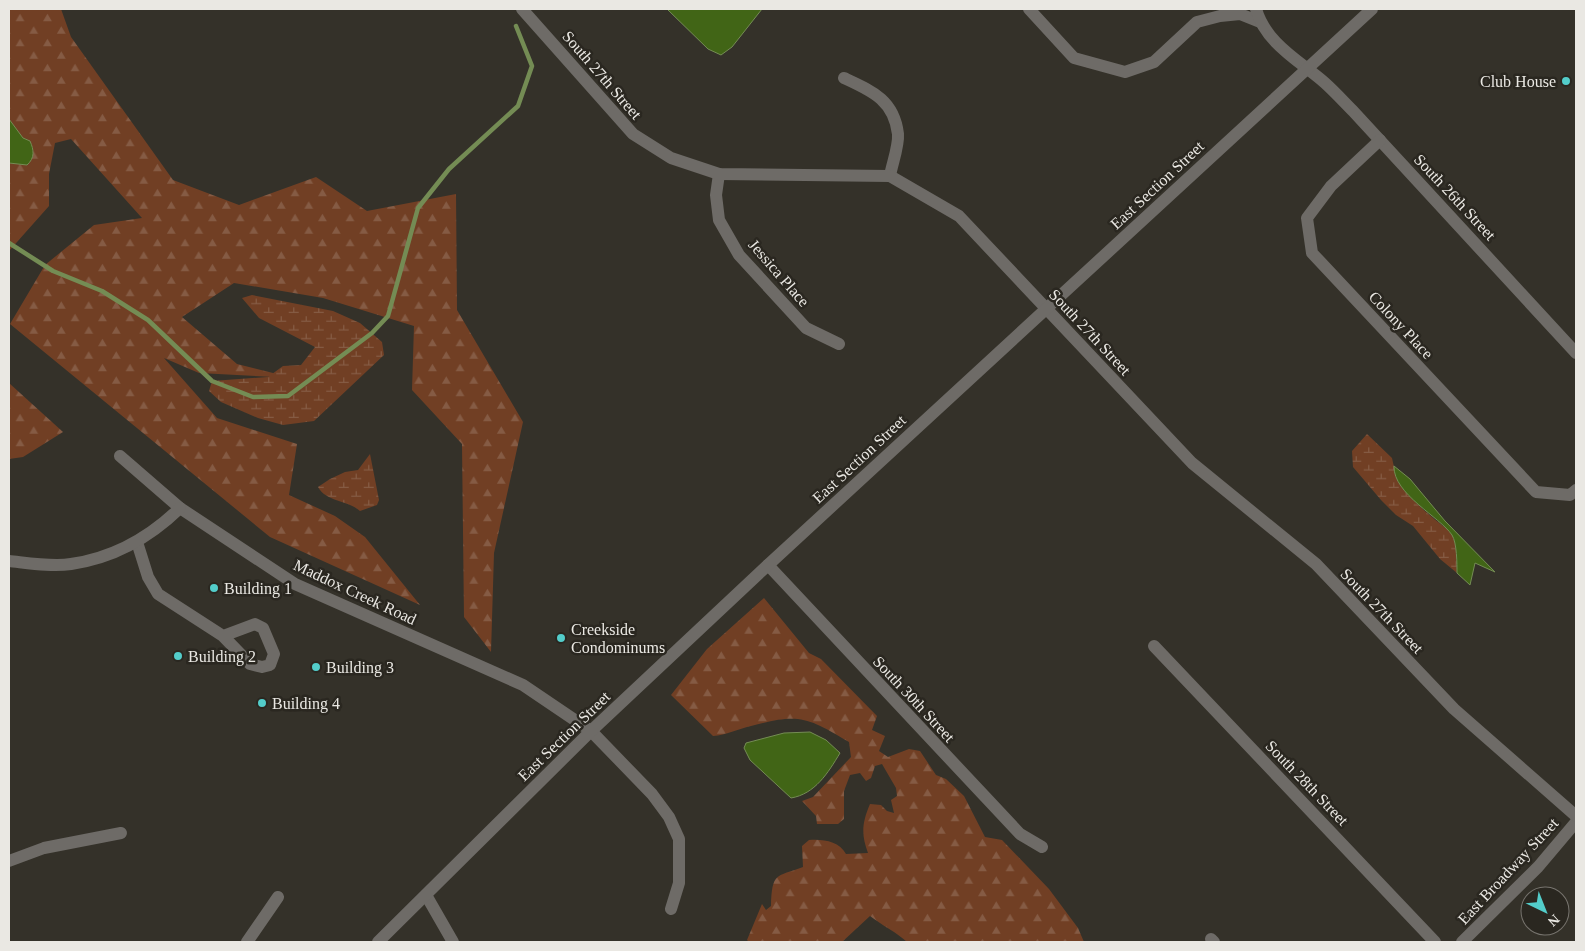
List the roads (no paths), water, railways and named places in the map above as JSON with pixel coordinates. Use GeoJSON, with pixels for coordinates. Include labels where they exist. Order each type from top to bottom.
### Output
{"type":"FeatureCollection","features":[{"type":"Feature","properties":{"kind":"street","name":"South 27th Street"},"geometry":{"type":"LineString","coordinates":[[522,9],[632,134],[671,158],[719,174],[890,176],[959,216],[1192,463],[1316,564],[1454,709],[1576,816]]}},
{"type":"Feature","properties":{"kind":"street"},"geometry":{"type":"LineString","coordinates":[[1029,9],[1074,58],[1125,72],[1154,62],[1197,22],[1220,16],[1240,14],[1260,22]]}},
{"type":"Feature","properties":{"kind":"street"},"geometry":{"type":"LineString","coordinates":[[1256,9],[1260,22]]}},
{"type":"Feature","properties":{"kind":"street","name":"East Section Street"},"geometry":{"type":"LineString","coordinates":[[378,942],[591,731],[768,565],[1372,9]]}},
{"type":"Feature","properties":{"kind":"street","name":"South 26th Street"},"geometry":{"type":"LineString","coordinates":[[1260,22],[1291,58],[1326,84],[1380,140],[1576,352]]}},
{"type":"Feature","properties":{"kind":"street"},"geometry":{"type":"LineString","coordinates":[[844,78],[874,92],[886,102],[892,114],[898,135],[890,176]]}},
{"type":"Feature","properties":{"kind":"street","name":"Colony Place"},"geometry":{"type":"LineString","coordinates":[[1380,140],[1331,186],[1306,218],[1312,253],[1536,492],[1570,495],[1576,490]]}},
{"type":"Feature","properties":{"kind":"street","name":"Jessica Place"},"geometry":{"type":"LineString","coordinates":[[719,174],[716,195],[719,220],[739,255],[806,328],[839,344]]}},
{"type":"Feature","properties":{"kind":"street","name":"Maddox Creek Road"},"geometry":{"type":"LineString","coordinates":[[120,456],[180,508],[294,584],[524,685],[591,731],[652,794],[673,824],[679,839],[679,883],[671,909]]}},
{"type":"Feature","properties":{"kind":"street"},"geometry":{"type":"LineString","coordinates":[[9,561],[70,564],[110,555],[137,542],[165,522],[180,508]]}},
{"type":"Feature","properties":{"kind":"street"},"geometry":{"type":"LineString","coordinates":[[137,542],[148,577],[158,594],[223,636]]}},
{"type":"Feature","properties":{"kind":"street","name":"South 30th Street"},"geometry":{"type":"LineString","coordinates":[[768,565],[1013,826],[1042,847]]}},
{"type":"Feature","properties":{"kind":"street","name":"South 28th Street"},"geometry":{"type":"LineString","coordinates":[[1154,646],[1435,942]]}},
{"type":"Feature","properties":{"kind":"street","name":"East Broadway Street"},"geometry":{"type":"LineString","coordinates":[[1462,942],[1538,867],[1576,822]]}},
{"type":"Feature","properties":{"kind":"street"},"geometry":{"type":"LineString","coordinates":[[9,861],[44,848],[121,833]]}},
{"type":"Feature","properties":{"kind":"street"},"geometry":{"type":"LineString","coordinates":[[426,895],[454,942]]}},
{"type":"Feature","properties":{"kind":"street"},"geometry":{"type":"LineString","coordinates":[[247,942],[278,897]]}},
{"type":"Feature","properties":{"kind":"waterway"},"geometry":{"type":"LineString","coordinates":[[9,243],[53,271],[102,291],[148,320],[212,381],[253,397],[288,396],[372,333],[388,316],[418,208],[449,169],[518,106],[532,66],[516,26]]}},
{"type":"Feature","properties":{"kind":"place","name":"Club House"},"geometry":{"type":"Point","coordinates":[1566,81]}},
{"type":"Feature","properties":{"kind":"place","name":"Building 1"},"geometry":{"type":"Point","coordinates":[214,588]}},
{"type":"Feature","properties":{"kind":"place","name":"Creekside Condominums"},"geometry":{"type":"Point","coordinates":[561,638]}},
{"type":"Feature","properties":{"kind":"place","name":"Building 2"},"geometry":{"type":"Point","coordinates":[178,656]}},
{"type":"Feature","properties":{"kind":"place","name":"Building 3"},"geometry":{"type":"Point","coordinates":[316,667]}},
{"type":"Feature","properties":{"kind":"place","name":"Building 4"},"geometry":{"type":"Point","coordinates":[262,703]}}]}
